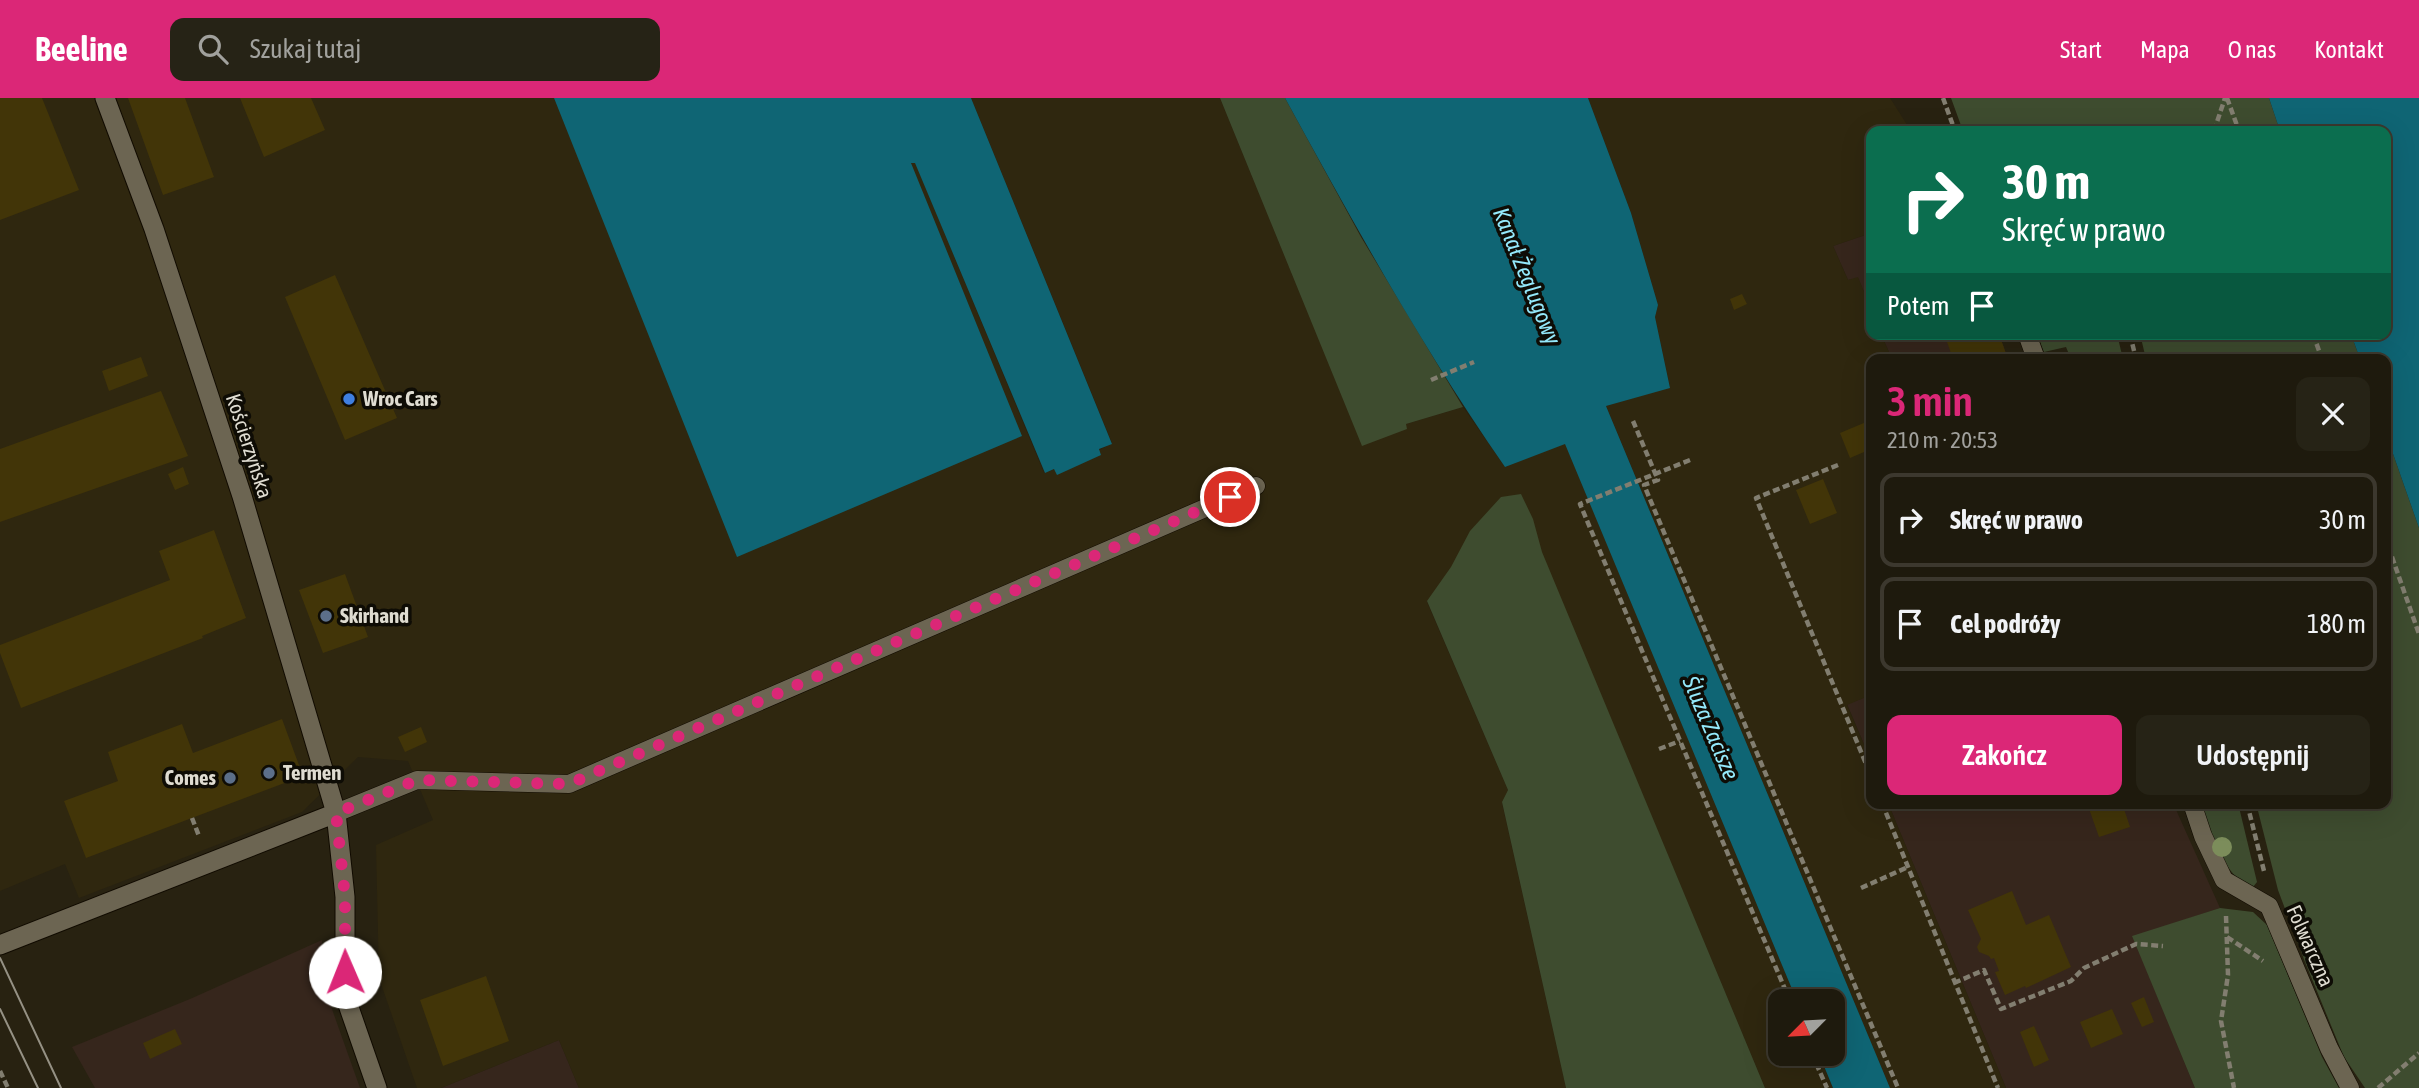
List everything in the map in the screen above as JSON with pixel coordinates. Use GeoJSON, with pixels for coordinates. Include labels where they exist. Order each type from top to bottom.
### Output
{"type":"FeatureCollection","features":[{"type":"Feature","properties":{"kind":"street","name":"Kościerzyńska"},"geometry":{"type":"LineString","coordinates":[[105,98],[154,229],[242,496],[336,813],[345,897],[345,996],[377,1088]]}},
{"type":"Feature","properties":{"kind":"street"},"geometry":{"type":"LineString","coordinates":[[0,945],[336,813]]}},
{"type":"Feature","properties":{"kind":"lane"},"geometry":{"type":"LineString","coordinates":[[336,813],[417,780],[569,784],[1256,486]]}},
{"type":"Feature","properties":{"kind":"lane","name":"Folwarczna"},"geometry":{"type":"LineString","coordinates":[[2194,809],[2203,836],[2224,880],[2269,906],[2329,1048],[2350,1088]]}},
{"type":"Feature","properties":{"kind":"path"},"geometry":{"type":"LineString","coordinates":[[1943,98],[1953,126]]}},
{"type":"Feature","properties":{"kind":"path"},"geometry":{"type":"LineString","coordinates":[[2216,126],[2226,98]]}},
{"type":"Feature","properties":{"kind":"path"},"geometry":{"type":"LineString","coordinates":[[2226,98],[2237,126]]}},
{"type":"Feature","properties":{"kind":"path"},"geometry":{"type":"LineString","coordinates":[[1431,380],[1474,362]]}},
{"type":"Feature","properties":{"kind":"path"},"geometry":{"type":"LineString","coordinates":[[1633,421],[1658,480],[1644,485],[1898,1088]]}},
{"type":"Feature","properties":{"kind":"path"},"geometry":{"type":"LineString","coordinates":[[1690,460],[1580,504],[1785,989]]}},
{"type":"Feature","properties":{"kind":"path"},"geometry":{"type":"LineString","coordinates":[[1838,466],[1756,498],[1866,764]]}},
{"type":"Feature","properties":{"kind":"path"},"geometry":{"type":"LineString","coordinates":[[2391,554],[2419,634]]}},
{"type":"Feature","properties":{"kind":"path"},"geometry":{"type":"LineString","coordinates":[[1659,749],[1680,741]]}},
{"type":"Feature","properties":{"kind":"path"},"geometry":{"type":"LineString","coordinates":[[1884,809],[1998,1088]]}},
{"type":"Feature","properties":{"kind":"path"},"geometry":{"type":"LineString","coordinates":[[2248,809],[2264,871],[2269,906]]}},
{"type":"Feature","properties":{"kind":"path"},"geometry":{"type":"LineString","coordinates":[[1861,888],[1908,867]]}},
{"type":"Feature","properties":{"kind":"path"},"geometry":{"type":"LineString","coordinates":[[2226,916],[2228,975],[2221,1021],[2234,1088]]}},
{"type":"Feature","properties":{"kind":"path"},"geometry":{"type":"LineString","coordinates":[[1954,983],[1984,970],[2001,1009],[2071,981],[2084,968],[2136,944],[2163,946]]}},
{"type":"Feature","properties":{"kind":"path"},"geometry":{"type":"LineString","coordinates":[[2378,1088],[2419,1054]]}},
{"type":"Feature","properties":{"kind":"path"},"geometry":{"type":"LineString","coordinates":[[1817,1066],[1827,1088]]}},
{"type":"Feature","properties":{"kind":"path"},"geometry":{"type":"LineString","coordinates":[[0,1071],[8,1088]]}},
{"type":"Feature","properties":{"kind":"shaded area"},"geometry":{"type":"Polygon","coordinates":[[[0,98],[554,98],[565,125],[1021,436],[910,164],[915,162],[1044,473],[1055,469],[1057,474],[1112,443],[971,98],[1220,98],[1362,445],[1406,424],[1463,407],[1505,467],[1565,443],[1792,989],[1768,989],[1768,1066],[1824,1066],[1833,1088],[1765,1088],[1541,552],[1427,602],[1508,790],[1502,803],[1566,1088],[579,1088],[559,1040],[441,1088],[417,1088],[379,978],[376,845],[433,820],[408,761],[358,757],[302,812],[79,898],[65,864],[0,891],[0,98]]]}},
{"type":"Feature","properties":{"kind":"shaded area"},"geometry":{"type":"Polygon","coordinates":[[[1588,98],[1890,98],[1908,126],[1866,126],[1866,235],[1833,246],[1848,280],[1858,277],[1866,297],[1866,340],[1884,340],[1890,354],[1866,354],[1866,697],[1847,705],[1866,749],[1866,809],[1890,809],[2006,1088],[1890,1088],[1606,406],[1670,387],[1655,317],[1658,305],[1631,213],[1588,98]]]}},
{"type":"Feature","properties":{"kind":"shaded area"},"geometry":{"type":"Polygon","coordinates":[[[1866,235],[1866,297],[1858,278],[1848,280],[1833,246],[1866,235]]]}},
{"type":"Feature","properties":{"kind":"shaded area"},"geometry":{"type":"Polygon","coordinates":[[[1884,340],[2001,340],[2006,354],[1890,354],[1884,340]]]}},
{"type":"Feature","properties":{"kind":"shaded area"},"geometry":{"type":"Polygon","coordinates":[[[1866,697],[1866,749],[1847,704],[1866,697]]]}},
{"type":"Feature","properties":{"kind":"shaded area"},"geometry":{"type":"Polygon","coordinates":[[[1890,809],[2176,809],[2220,908],[2133,937],[2195,1088],[2006,1088],[1890,809]]]}},
{"type":"Feature","properties":{"kind":"shaded area"},"geometry":{"type":"Polygon","coordinates":[[[322,940],[322,981],[360,1088],[95,1088],[72,1047],[190,999],[322,940]]]}},
{"type":"Feature","properties":{"kind":"shaded area"},"geometry":{"type":"Polygon","coordinates":[[[559,1040],[579,1088],[441,1088],[559,1040]]]}},
{"type":"Feature","properties":{"kind":"green space"},"geometry":{"type":"Polygon","coordinates":[[[1220,98],[1285,98],[1361,237],[1463,407],[1406,424],[1407,429],[1362,446],[1220,98]]]}},
{"type":"Feature","properties":{"kind":"green space"},"geometry":{"type":"Polygon","coordinates":[[[1951,98],[2269,98],[2278,126],[1961,126],[1951,98]]]}},
{"type":"Feature","properties":{"kind":"green space"},"geometry":{"type":"Polygon","coordinates":[[[2039,340],[2118,340],[2122,354],[2069,354],[2066,347],[2044,352],[2039,340]]]}},
{"type":"Feature","properties":{"kind":"green space"},"geometry":{"type":"Polygon","coordinates":[[[2141,340],[2353,340],[2358,354],[2145,354],[2141,340]]]}},
{"type":"Feature","properties":{"kind":"green space"},"geometry":{"type":"Polygon","coordinates":[[[2391,448],[2419,528],[2419,1088],[2365,1088],[2344,1057],[2278,890],[2258,809],[2391,809],[2391,448]]]}},
{"type":"Feature","properties":{"kind":"green space"},"geometry":{"type":"Polygon","coordinates":[[[1521,494],[1533,519],[1542,552],[1765,1088],[1566,1088],[1502,802],[1508,790],[1427,601],[1451,567],[1470,531],[1501,497],[1521,494]]]}},
{"type":"Feature","properties":{"kind":"green space"},"geometry":{"type":"Polygon","coordinates":[[[2202,809],[2239,809],[2257,882],[2253,887],[2233,874],[2213,839],[2202,809]]]}},
{"type":"Feature","properties":{"kind":"green space"},"geometry":{"type":"Polygon","coordinates":[[[2220,908],[2253,912],[2267,925],[2322,1057],[2339,1088],[2195,1088],[2132,936],[2220,908]]]}},
{"type":"Feature","properties":{"kind":"water"},"geometry":{"type":"Polygon","coordinates":[[[554,98],[971,98],[1112,444],[1099,449],[1101,455],[1057,475],[1054,469],[1045,473],[915,163],[911,163],[1022,436],[737,557],[554,98]]]}},
{"type":"Feature","properties":{"kind":"water"},"geometry":{"type":"Polygon","coordinates":[[[1285,98],[1588,98],[1631,213],[1658,305],[1655,317],[1670,388],[1606,406],[1890,1088],[1833,1088],[1824,1066],[1845,1066],[1845,989],[1792,989],[1565,444],[1505,467],[1418,332],[1285,98]]]}},
{"type":"Feature","properties":{"kind":"water"},"geometry":{"type":"Polygon","coordinates":[[[2269,98],[2419,98],[2419,528],[2391,448],[2391,354],[2358,354],[2353,340],[2391,340],[2391,126],[2278,126],[2269,98]]]}},
{"type":"Feature","properties":{"kind":"building"},"geometry":{"type":"Polygon","coordinates":[[[0,98],[42,98],[79,190],[0,220],[0,98]]]}},
{"type":"Feature","properties":{"kind":"building"},"geometry":{"type":"Polygon","coordinates":[[[128,98],[185,98],[214,177],[163,195],[128,98]]]}},
{"type":"Feature","properties":{"kind":"building"},"geometry":{"type":"Polygon","coordinates":[[[240,98],[311,98],[325,130],[264,157],[240,98]]]}},
{"type":"Feature","properties":{"kind":"building"},"geometry":{"type":"Polygon","coordinates":[[[335,275],[397,418],[345,440],[285,297],[335,275]]]}},
{"type":"Feature","properties":{"kind":"building"},"geometry":{"type":"Polygon","coordinates":[[[1742,294],[1747,304],[1734,310],[1730,299],[1742,294]]]}},
{"type":"Feature","properties":{"kind":"building"},"geometry":{"type":"Polygon","coordinates":[[[1946,340],[2001,340],[2006,354],[1951,354],[1946,340]]]}},
{"type":"Feature","properties":{"kind":"building"},"geometry":{"type":"Polygon","coordinates":[[[141,357],[148,376],[109,391],[102,371],[141,357]]]}},
{"type":"Feature","properties":{"kind":"building"},"geometry":{"type":"Polygon","coordinates":[[[161,391],[188,456],[0,522],[0,449],[161,391]]]}},
{"type":"Feature","properties":{"kind":"building"},"geometry":{"type":"Polygon","coordinates":[[[1866,422],[1866,451],[1850,458],[1840,433],[1866,422]]]}},
{"type":"Feature","properties":{"kind":"building"},"geometry":{"type":"Polygon","coordinates":[[[183,467],[189,484],[175,490],[168,474],[183,467]]]}},
{"type":"Feature","properties":{"kind":"building"},"geometry":{"type":"Polygon","coordinates":[[[1823,479],[1837,513],[1810,524],[1796,490],[1823,479]]]}},
{"type":"Feature","properties":{"kind":"building"},"geometry":{"type":"Polygon","coordinates":[[[214,530],[246,618],[202,636],[203,638],[21,708],[0,653],[0,645],[170,580],[159,551],[214,530]]]}},
{"type":"Feature","properties":{"kind":"building"},"geometry":{"type":"Polygon","coordinates":[[[345,574],[368,637],[323,653],[299,590],[345,574]]]}},
{"type":"Feature","properties":{"kind":"building"},"geometry":{"type":"Polygon","coordinates":[[[282,719],[303,776],[86,858],[64,801],[118,781],[108,752],[182,724],[193,753],[282,719]]]}},
{"type":"Feature","properties":{"kind":"building"},"geometry":{"type":"Polygon","coordinates":[[[421,727],[427,742],[405,752],[398,737],[421,727]]]}},
{"type":"Feature","properties":{"kind":"building"},"geometry":{"type":"Polygon","coordinates":[[[2089,809],[2124,809],[2130,827],[2099,837],[2089,809]]]}},
{"type":"Feature","properties":{"kind":"building"},"geometry":{"type":"Polygon","coordinates":[[[2012,891],[2026,925],[2049,915],[2071,967],[2005,995],[1995,972],[1999,971],[1994,958],[1979,952],[1977,947],[1981,939],[1968,910],[2012,891]]]}},
{"type":"Feature","properties":{"kind":"building"},"geometry":{"type":"Polygon","coordinates":[[[486,976],[509,1041],[443,1066],[420,1000],[486,976]]]}},
{"type":"Feature","properties":{"kind":"building"},"geometry":{"type":"Polygon","coordinates":[[[2144,997],[2154,1022],[2142,1027],[2131,1003],[2144,997]]]}},
{"type":"Feature","properties":{"kind":"building"},"geometry":{"type":"Polygon","coordinates":[[[2112,1009],[2123,1034],[2091,1048],[2080,1022],[2112,1009]]]}},
{"type":"Feature","properties":{"kind":"building"},"geometry":{"type":"Polygon","coordinates":[[[2034,1026],[2049,1060],[2034,1067],[2020,1032],[2034,1026]]]}},
{"type":"Feature","properties":{"kind":"building"},"geometry":{"type":"Polygon","coordinates":[[[175,1029],[182,1044],[150,1059],[143,1043],[175,1029]]]}},
{"type":"Feature","properties":{"kind":"tram line"},"geometry":{"type":"LineString","coordinates":[[0,958],[61,1088]]}},
{"type":"Feature","properties":{"kind":"tram line"},"geometry":{"type":"LineString","coordinates":[[0,1009],[38,1088]]}},
{"type":"Feature","properties":{"kind":"place","name":"Wroc Cars"},"geometry":{"type":"Point","coordinates":[349,399]}},
{"type":"Feature","properties":{"kind":"place","name":"Skirhand"},"geometry":{"type":"Point","coordinates":[326,616]}},
{"type":"Feature","properties":{"kind":"place","name":"Termen"},"geometry":{"type":"Point","coordinates":[269,773]}},
{"type":"Feature","properties":{"kind":"place","name":"Comes"},"geometry":{"type":"Point","coordinates":[230,778]}},
{"type":"Feature","properties":{"kind":"route"},"geometry":{"type":"LineString","coordinates":[[345,972],[345,897],[336,813],[417,780],[569,784],[1230,497]]}},
{"type":"Feature","properties":{"kind":"water label","name":"Kanał Żeglugowy"},"geometry":{"type":"Point","coordinates":[1527,276]}},
{"type":"Feature","properties":{"kind":"water label","name":"Śluza Zacisze"},"geometry":{"type":"Point","coordinates":[1711,728]}}]}
